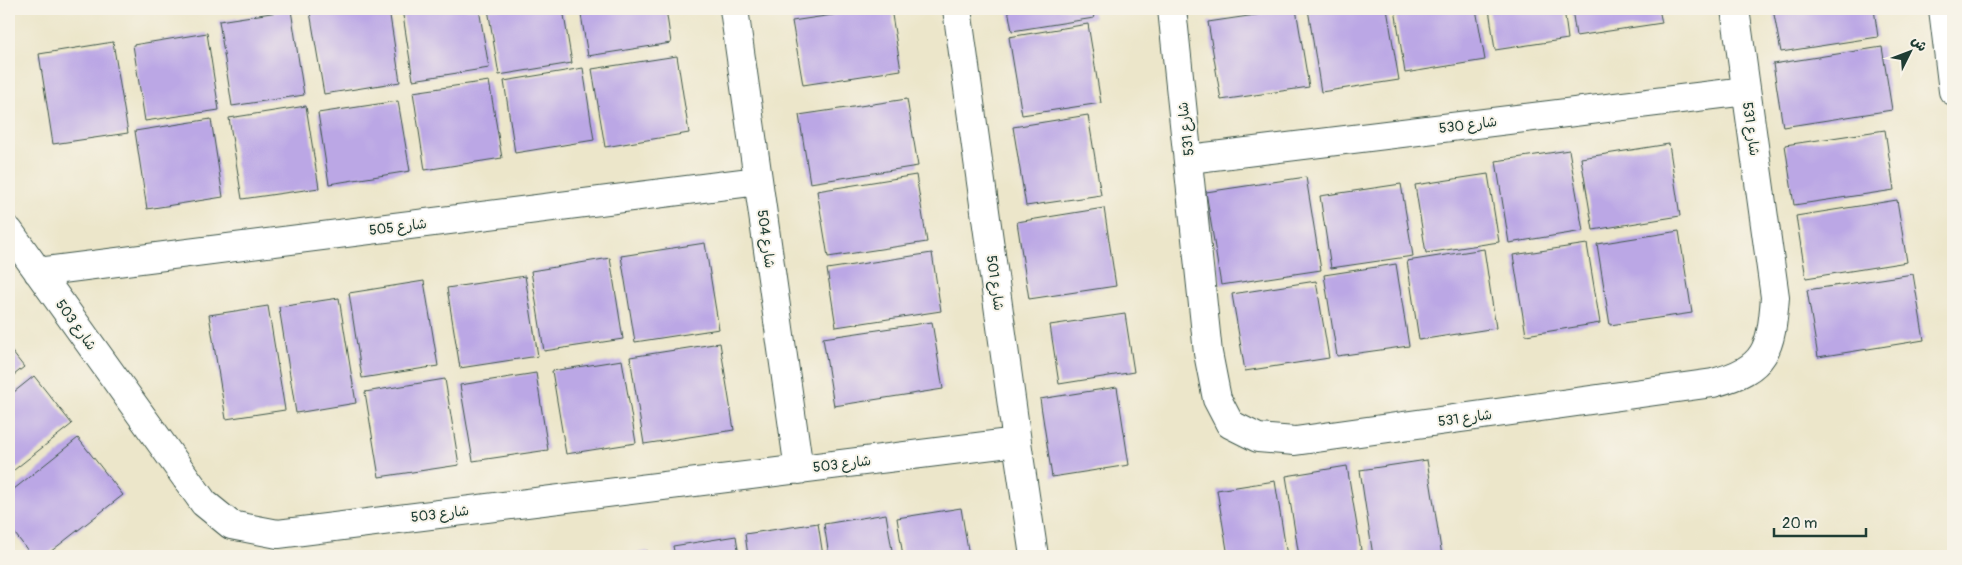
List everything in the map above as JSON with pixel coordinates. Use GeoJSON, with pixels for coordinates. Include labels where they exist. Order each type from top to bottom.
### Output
{"type":"FeatureCollection","features":[{"type":"Feature","properties":{"kind":"street","name":"شارع 504"},"geometry":{"type":"LineString","coordinates":[[734,9],[799,470]]}},
{"type":"Feature","properties":{"kind":"street","name":"شارع 501"},"geometry":{"type":"LineString","coordinates":[[958,9],[1016,442],[1034,556]]}},
{"type":"Feature","properties":{"kind":"street","name":"شارع 531"},"geometry":{"type":"LineString","coordinates":[[1172,9],[1208,353],[1216,399],[1230,424],[1258,438],[1296,441],[1713,383],[1734,378],[1760,362],[1772,335],[1775,297],[1735,9]]}},
{"type":"Feature","properties":{"kind":"street"},"geometry":{"type":"LineString","coordinates":[[1943,9],[1953,91]]}},
{"type":"Feature","properties":{"kind":"street","name":"شارع 530"},"geometry":{"type":"LineString","coordinates":[[1189,159],[1746,90]]}},
{"type":"Feature","properties":{"kind":"street","name":"شارع 505"},"geometry":{"type":"LineString","coordinates":[[38,272],[758,181]]}},
{"type":"Feature","properties":{"kind":"street","name":"شارع 503"},"geometry":{"type":"LineString","coordinates":[[9,231],[204,503],[230,525],[278,534],[1016,442]]}},
{"type":"Feature","properties":{"kind":"building"},"geometry":{"type":"Polygon","coordinates":[[[330,9],[389,9],[400,82],[324,94],[310,12],[330,9]]]}},
{"type":"Feature","properties":{"kind":"building"},"geometry":{"type":"Polygon","coordinates":[[[402,9],[479,9],[489,68],[413,80],[402,9]]]}},
{"type":"Feature","properties":{"kind":"building"},"geometry":{"type":"Polygon","coordinates":[[[488,9],[563,9],[572,63],[499,75],[488,9]]]}},
{"type":"Feature","properties":{"kind":"building"},"geometry":{"type":"Polygon","coordinates":[[[580,9],[666,9],[671,43],[588,56],[580,9]]]}},
{"type":"Feature","properties":{"kind":"building"},"geometry":{"type":"Polygon","coordinates":[[[873,9],[891,9],[901,70],[803,85],[792,21],[873,9]]]}},
{"type":"Feature","properties":{"kind":"building"},"geometry":{"type":"Polygon","coordinates":[[[1008,9],[1092,9],[1094,18],[1012,31],[1008,9]]]}},
{"type":"Feature","properties":{"kind":"building"},"geometry":{"type":"Polygon","coordinates":[[[1296,9],[1309,87],[1221,100],[1208,22],[1296,9]]]}},
{"type":"Feature","properties":{"kind":"building"},"geometry":{"type":"Polygon","coordinates":[[[1308,9],[1387,9],[1399,80],[1321,92],[1308,9]]]}},
{"type":"Feature","properties":{"kind":"building"},"geometry":{"type":"Polygon","coordinates":[[[1395,9],[1476,9],[1485,60],[1405,73],[1395,9]]]}},
{"type":"Feature","properties":{"kind":"building"},"geometry":{"type":"Polygon","coordinates":[[[1489,9],[1564,9],[1568,39],[1495,50],[1489,9]]]}},
{"type":"Feature","properties":{"kind":"building"},"geometry":{"type":"Polygon","coordinates":[[[1572,9],[1659,9],[1662,23],[1576,36],[1572,9]]]}},
{"type":"Feature","properties":{"kind":"building"},"geometry":{"type":"Polygon","coordinates":[[[1773,9],[1874,9],[1878,37],[1781,52],[1773,9]]]}},
{"type":"Feature","properties":{"kind":"building"},"geometry":{"type":"Polygon","coordinates":[[[291,10],[304,95],[232,106],[219,21],[291,10]]]}},
{"type":"Feature","properties":{"kind":"building"},"geometry":{"type":"Polygon","coordinates":[[[1088,24],[1101,103],[1022,115],[1009,37],[1088,24]]]}},
{"type":"Feature","properties":{"kind":"building"},"geometry":{"type":"Polygon","coordinates":[[[207,33],[219,110],[145,121],[133,45],[207,33]]]}},
{"type":"Feature","properties":{"kind":"building"},"geometry":{"type":"Polygon","coordinates":[[[113,42],[128,133],[53,144],[39,54],[113,42]]]}},
{"type":"Feature","properties":{"kind":"building"},"geometry":{"type":"Polygon","coordinates":[[[1882,47],[1892,110],[1783,127],[1773,64],[1882,47]]]}},
{"type":"Feature","properties":{"kind":"building"},"geometry":{"type":"Polygon","coordinates":[[[677,56],[689,133],[605,147],[592,69],[677,56]]]}},
{"type":"Feature","properties":{"kind":"building"},"geometry":{"type":"Polygon","coordinates":[[[583,68],[594,140],[515,153],[504,81],[583,68]]]}},
{"type":"Feature","properties":{"kind":"building"},"geometry":{"type":"Polygon","coordinates":[[[489,81],[502,158],[425,170],[413,92],[489,81]]]}},
{"type":"Feature","properties":{"kind":"building"},"geometry":{"type":"Polygon","coordinates":[[[907,99],[918,166],[810,183],[799,115],[907,99]]]}},
{"type":"Feature","properties":{"kind":"building"},"geometry":{"type":"Polygon","coordinates":[[[398,101],[410,171],[329,184],[318,113],[398,101]]]}},
{"type":"Feature","properties":{"kind":"building"},"geometry":{"type":"Polygon","coordinates":[[[306,106],[319,188],[242,199],[229,118],[306,106]]]}},
{"type":"Feature","properties":{"kind":"building"},"geometry":{"type":"Polygon","coordinates":[[[1088,115],[1101,195],[1026,206],[1013,127],[1088,115]]]}},
{"type":"Feature","properties":{"kind":"building"},"geometry":{"type":"Polygon","coordinates":[[[211,119],[223,197],[147,209],[135,131],[211,119]]]}},
{"type":"Feature","properties":{"kind":"building"},"geometry":{"type":"Polygon","coordinates":[[[1885,130],[1894,190],[1794,205],[1785,145],[1885,130]]]}},
{"type":"Feature","properties":{"kind":"building"},"geometry":{"type":"Polygon","coordinates":[[[1669,144],[1680,216],[1593,230],[1581,158],[1669,144]]]}},
{"type":"Feature","properties":{"kind":"building"},"geometry":{"type":"Polygon","coordinates":[[[1569,150],[1583,231],[1509,243],[1496,161],[1569,150]]]}},
{"type":"Feature","properties":{"kind":"building"},"geometry":{"type":"Polygon","coordinates":[[[1488,174],[1499,242],[1426,253],[1415,185],[1488,174]]]}},
{"type":"Feature","properties":{"kind":"building"},"geometry":{"type":"Polygon","coordinates":[[[916,175],[927,242],[828,257],[817,191],[916,175]]]}},
{"type":"Feature","properties":{"kind":"building"},"geometry":{"type":"Polygon","coordinates":[[[1306,177],[1321,270],[1221,285],[1206,192],[1306,177]]]}},
{"type":"Feature","properties":{"kind":"building"},"geometry":{"type":"Polygon","coordinates":[[[1401,184],[1413,256],[1331,268],[1320,196],[1401,184]]]}},
{"type":"Feature","properties":{"kind":"building"},"geometry":{"type":"Polygon","coordinates":[[[1897,200],[1907,262],[1806,278],[1796,216],[1897,200]]]}},
{"type":"Feature","properties":{"kind":"building"},"geometry":{"type":"Polygon","coordinates":[[[1104,208],[1116,286],[1029,299],[1017,222],[1104,208]]]}},
{"type":"Feature","properties":{"kind":"building"},"geometry":{"type":"Polygon","coordinates":[[[1679,231],[1692,313],[1610,325],[1597,244],[1679,231]]]}},
{"type":"Feature","properties":{"kind":"building"},"geometry":{"type":"Polygon","coordinates":[[[705,243],[719,329],[635,342],[621,256],[705,243]]]}},
{"type":"Feature","properties":{"kind":"building"},"geometry":{"type":"Polygon","coordinates":[[[1587,244],[1600,323],[1526,335],[1513,255],[1587,244]]]}},
{"type":"Feature","properties":{"kind":"building"},"geometry":{"type":"Polygon","coordinates":[[[1484,249],[1496,328],[1419,340],[1407,261],[1484,249]]]}},
{"type":"Feature","properties":{"kind":"building"},"geometry":{"type":"Polygon","coordinates":[[[932,253],[941,311],[836,327],[827,269],[932,253]]]}},
{"type":"Feature","properties":{"kind":"building"},"geometry":{"type":"Polygon","coordinates":[[[610,258],[623,339],[544,351],[531,271],[610,258]]]}},
{"type":"Feature","properties":{"kind":"building"},"geometry":{"type":"Polygon","coordinates":[[[1396,264],[1409,346],[1337,356],[1324,275],[1396,264]]]}},
{"type":"Feature","properties":{"kind":"building"},"geometry":{"type":"Polygon","coordinates":[[[1913,274],[1924,340],[1818,357],[1807,290],[1913,274]]]}},
{"type":"Feature","properties":{"kind":"building"},"geometry":{"type":"Polygon","coordinates":[[[525,276],[538,356],[460,368],[447,288],[525,276]]]}},
{"type":"Feature","properties":{"kind":"building"},"geometry":{"type":"Polygon","coordinates":[[[424,281],[438,366],[362,378],[349,293],[424,281]]]}},
{"type":"Feature","properties":{"kind":"building"},"geometry":{"type":"Polygon","coordinates":[[[1316,281],[1329,358],[1245,371],[1232,294],[1316,281]]]}},
{"type":"Feature","properties":{"kind":"building"},"geometry":{"type":"Polygon","coordinates":[[[339,298],[356,403],[296,413],[279,307],[339,298]]]}},
{"type":"Feature","properties":{"kind":"building"},"geometry":{"type":"Polygon","coordinates":[[[268,306],[285,410],[226,419],[209,315],[268,306]]]}},
{"type":"Feature","properties":{"kind":"building"},"geometry":{"type":"Polygon","coordinates":[[[1125,314],[1134,372],[1059,384],[1050,325],[1125,314]]]}},
{"type":"Feature","properties":{"kind":"building"},"geometry":{"type":"Polygon","coordinates":[[[932,322],[943,389],[834,406],[823,338],[932,322]]]}},
{"type":"Feature","properties":{"kind":"building"},"geometry":{"type":"Polygon","coordinates":[[[720,343],[734,430],[644,444],[630,357],[720,343]]]}},
{"type":"Feature","properties":{"kind":"building"},"geometry":{"type":"Polygon","coordinates":[[[9,348],[24,367],[9,379],[9,348]]]}},
{"type":"Feature","properties":{"kind":"building"},"geometry":{"type":"Polygon","coordinates":[[[622,360],[636,443],[566,454],[552,371],[622,360]]]}},
{"type":"Feature","properties":{"kind":"building"},"geometry":{"type":"Polygon","coordinates":[[[536,373],[548,450],[473,461],[460,385],[536,373]]]}},
{"type":"Feature","properties":{"kind":"building"},"geometry":{"type":"Polygon","coordinates":[[[34,376],[72,424],[9,474],[9,396],[34,376]]]}},
{"type":"Feature","properties":{"kind":"building"},"geometry":{"type":"Polygon","coordinates":[[[445,379],[459,465],[379,477],[365,392],[445,379]]]}},
{"type":"Feature","properties":{"kind":"building"},"geometry":{"type":"Polygon","coordinates":[[[1117,387],[1129,465],[1052,477],[1040,399],[1117,387]]]}},
{"type":"Feature","properties":{"kind":"building"},"geometry":{"type":"Polygon","coordinates":[[[78,438],[123,495],[45,556],[32,556],[9,526],[9,493],[78,438]]]}},
{"type":"Feature","properties":{"kind":"building"},"geometry":{"type":"Polygon","coordinates":[[[1427,460],[1442,556],[1373,556],[1360,470],[1427,460]]]}},
{"type":"Feature","properties":{"kind":"building"},"geometry":{"type":"Polygon","coordinates":[[[1347,466],[1362,556],[1299,556],[1286,476],[1347,466]]]}},
{"type":"Feature","properties":{"kind":"building"},"geometry":{"type":"Polygon","coordinates":[[[1275,481],[1287,556],[1228,556],[1217,490],[1275,481]]]}},
{"type":"Feature","properties":{"kind":"building"},"geometry":{"type":"Polygon","coordinates":[[[961,508],[969,556],[903,556],[897,518],[961,508]]]}},
{"type":"Feature","properties":{"kind":"building"},"geometry":{"type":"Polygon","coordinates":[[[886,514],[893,556],[829,556],[824,524],[886,514]]]}},
{"type":"Feature","properties":{"kind":"building"},"geometry":{"type":"Polygon","coordinates":[[[818,523],[823,556],[748,556],[745,534],[818,523]]]}},
{"type":"Feature","properties":{"kind":"building"},"geometry":{"type":"Polygon","coordinates":[[[736,536],[739,556],[675,556],[673,546],[736,536]]]}},
{"type":"Feature","properties":{"kind":"building"},"geometry":{"type":"Polygon","coordinates":[[[648,551],[649,556],[623,556],[623,555],[648,551]]]}}]}
